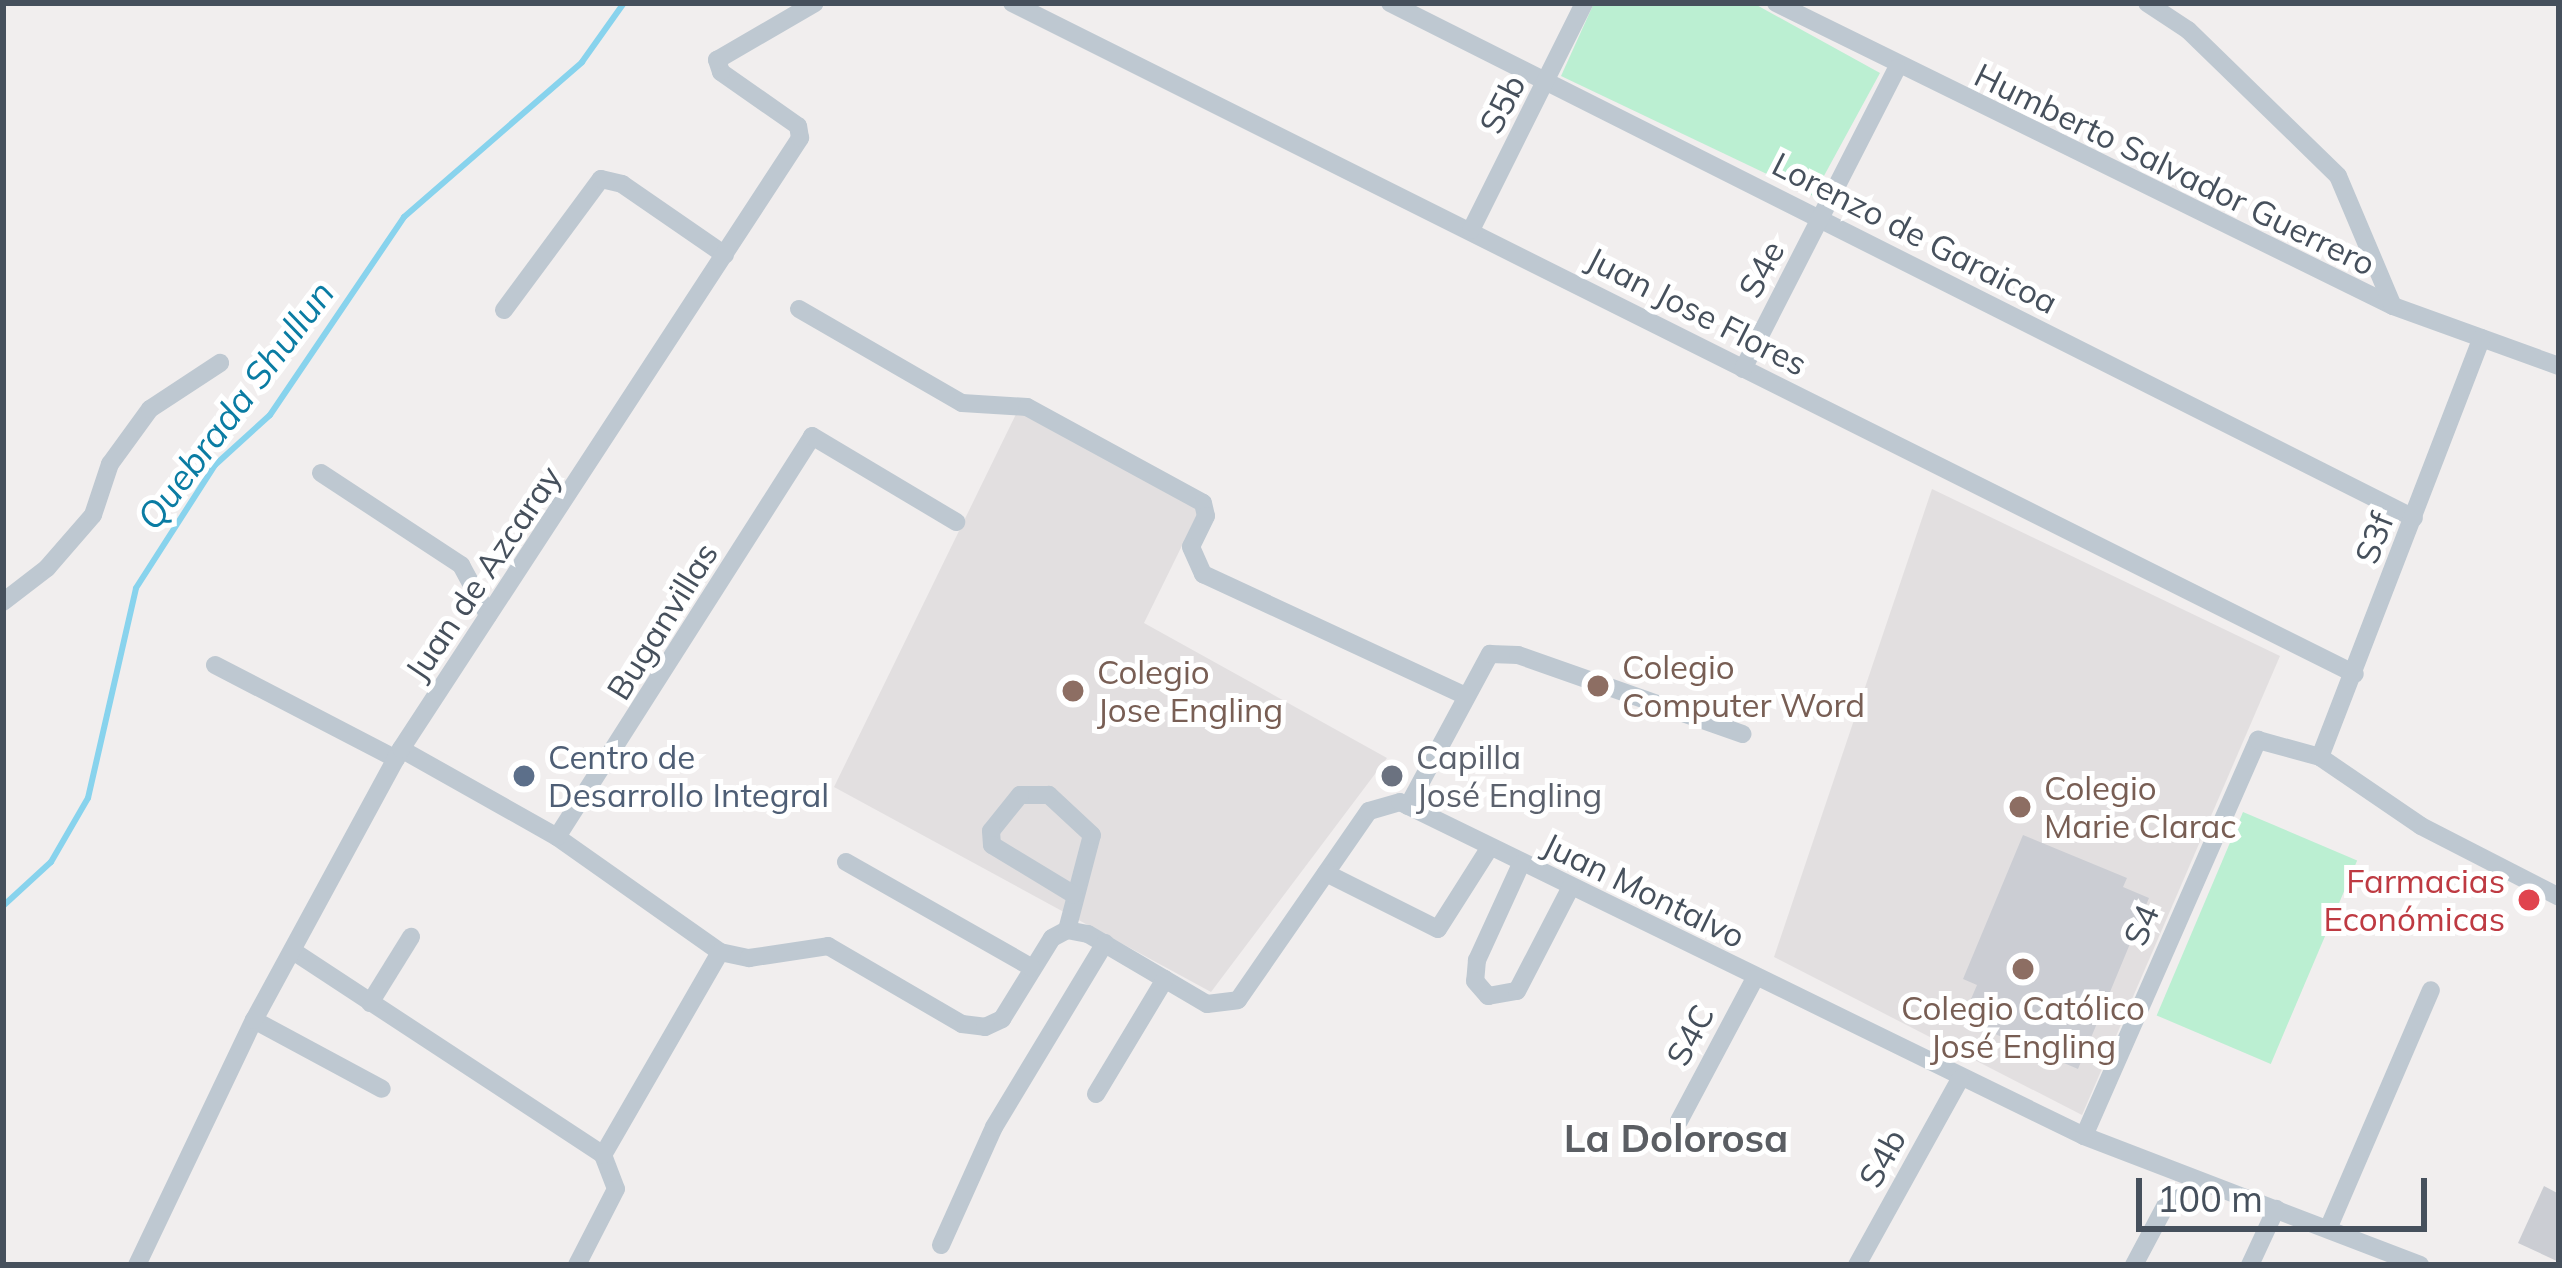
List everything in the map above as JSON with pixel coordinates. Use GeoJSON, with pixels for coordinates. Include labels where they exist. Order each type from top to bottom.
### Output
{"type":"FeatureCollection","features":[{"type":"Feature","properties":{"kind":"street","name":"Juan de Azcaray"},"geometry":{"type":"LineString","coordinates":[[136,1265],[254,1020],[398,754],[484,607],[580,484],[800,138],[798,126],[721,72],[717,60],[815,3]]}},
{"type":"Feature","properties":{"kind":"street","name":"Juan Jose Flores"},"geometry":{"type":"LineString","coordinates":[[1012,3],[2354,674]]}},
{"type":"Feature","properties":{"kind":"street","name":"Lorenzo de Garaicoa"},"geometry":{"type":"LineString","coordinates":[[1390,3],[2414,518]]}},
{"type":"Feature","properties":{"kind":"street","name":"S5b"},"geometry":{"type":"LineString","coordinates":[[1471,230],[1584,3]]}},
{"type":"Feature","properties":{"kind":"street","name":"Humberto Salvador Guerrero"},"geometry":{"type":"LineString","coordinates":[[1776,3],[1897,68],[2393,306],[2559,366]]}},
{"type":"Feature","properties":{"kind":"street"},"geometry":{"type":"LineString","coordinates":[[2147,3],[2188,30],[2338,176],[2393,306]]}},
{"type":"Feature","properties":{"kind":"street","name":"S4e"},"geometry":{"type":"LineString","coordinates":[[1743,369],[1897,68]]}},
{"type":"Feature","properties":{"kind":"street"},"geometry":{"type":"LineString","coordinates":[[504,310],[601,179],[622,184],[725,255]]}},
{"type":"Feature","properties":{"kind":"street"},"geometry":{"type":"LineString","coordinates":[[799,309],[962,403],[1027,406],[1203,503],[1191,548],[1203,574],[1466,695]]}},
{"type":"Feature","properties":{"kind":"street","name":"S3f"},"geometry":{"type":"LineString","coordinates":[[2320,757],[2482,338]]}},
{"type":"Feature","properties":{"kind":"street"},"geometry":{"type":"LineString","coordinates":[[3,602],[46,568],[93,515],[110,464],[151,409],[220,363]]}},
{"type":"Feature","properties":{"kind":"street","name":"Buganvillas"},"geometry":{"type":"LineString","coordinates":[[556,837],[815,435],[956,522]]}},
{"type":"Feature","properties":{"kind":"street"},"geometry":{"type":"LineString","coordinates":[[321,473],[449,555],[484,607]]}},
{"type":"Feature","properties":{"kind":"street"},"geometry":{"type":"LineString","coordinates":[[1066,930],[1105,943],[1207,1004],[1238,1000],[1369,812],[1382,803],[1408,806],[1490,654],[1503,652],[1742,734]]}},
{"type":"Feature","properties":{"kind":"street"},"geometry":{"type":"LineString","coordinates":[[215,664],[556,837],[720,952],[761,957],[828,946],[962,1024],[985,1027],[1002,1019],[1031,968],[1066,930],[1092,835],[1049,795],[1020,795],[991,831],[992,845],[1073,894]]}},
{"type":"Feature","properties":{"kind":"street","name":"S4"},"geometry":{"type":"LineString","coordinates":[[2084,1136],[2258,740],[2320,757]]}},
{"type":"Feature","properties":{"kind":"street"},"geometry":{"type":"LineString","coordinates":[[2320,757],[2421,826],[2559,897]]}},
{"type":"Feature","properties":{"kind":"street","name":"Juan Montalvo"},"geometry":{"type":"LineString","coordinates":[[1408,806],[2084,1136],[2420,1265]]}},
{"type":"Feature","properties":{"kind":"street"},"geometry":{"type":"LineString","coordinates":[[1326,873],[1438,928],[1490,847]]}},
{"type":"Feature","properties":{"kind":"street"},"geometry":{"type":"LineString","coordinates":[[846,862],[1031,968]]}},
{"type":"Feature","properties":{"kind":"street"},"geometry":{"type":"LineString","coordinates":[[1522,864],[1478,960],[1474,981],[1488,996],[1517,991],[1571,887]]}},
{"type":"Feature","properties":{"kind":"street"},"geometry":{"type":"LineString","coordinates":[[370,1003],[411,937]]}},
{"type":"Feature","properties":{"kind":"street"},"geometry":{"type":"LineString","coordinates":[[941,1244],[994,1127],[1105,943]]}},
{"type":"Feature","properties":{"kind":"street"},"geometry":{"type":"LineString","coordinates":[[293,951],[603,1155],[615,1173],[616,1189],[577,1265]]}},
{"type":"Feature","properties":{"kind":"street"},"geometry":{"type":"LineString","coordinates":[[603,1155],[720,952]]}},
{"type":"Feature","properties":{"kind":"street","name":"S4C"},"geometry":{"type":"LineString","coordinates":[[1679,1121],[1754,978]]}},
{"type":"Feature","properties":{"kind":"street"},"geometry":{"type":"LineString","coordinates":[[1096,1094],[1165,980]]}},
{"type":"Feature","properties":{"kind":"street"},"geometry":{"type":"LineString","coordinates":[[2328,1229],[2431,989]]}},
{"type":"Feature","properties":{"kind":"street"},"geometry":{"type":"LineString","coordinates":[[254,1020],[382,1089]]}},
{"type":"Feature","properties":{"kind":"street","name":"S4b"},"geometry":{"type":"LineString","coordinates":[[1857,1265],[1960,1079]]}},
{"type":"Feature","properties":{"kind":"street"},"geometry":{"type":"LineString","coordinates":[[2134,1265],[2171,1195]]}},
{"type":"Feature","properties":{"kind":"street"},"geometry":{"type":"LineString","coordinates":[[2250,1265],[2276,1209]]}},
{"type":"Feature","properties":{"kind":"shaded area","name":"Colegio Jose Engling"},"geometry":{"type":"Polygon","coordinates":[[[1019,408],[1202,505],[1144,623],[1387,758],[1211,992],[834,787],[1019,408]]]}},
{"type":"Feature","properties":{"kind":"shaded area","name":"Colegio Marie Clarac"},"geometry":{"type":"Polygon","coordinates":[[[1932,489],[2280,656],[2082,1115],[1774,957],[1932,489]]]}},
{"type":"Feature","properties":{"kind":"green space"},"geometry":{"type":"Polygon","coordinates":[[[1594,3],[1753,3],[1880,73],[1813,196],[1561,76],[1594,3]]]}},
{"type":"Feature","properties":{"kind":"green space"},"geometry":{"type":"Polygon","coordinates":[[[2243,812],[2357,860],[2271,1064],[2157,1015],[2243,812]]]}},
{"type":"Feature","properties":{"kind":"building"},"geometry":{"type":"Polygon","coordinates":[[[2023,835],[2127,878],[2123,887],[2149,898],[2078,1069],[1962,1020],[1977,985],[1963,979],[2023,835]]]}},
{"type":"Feature","properties":{"kind":"building"},"geometry":{"type":"Polygon","coordinates":[[[2544,1186],[2559,1194],[2559,1262],[2518,1243],[2544,1186]]]}},
{"type":"Feature","properties":{"kind":"waterway","name":"Quebrada Shullun"},"geometry":{"type":"LineString","coordinates":[[3,906],[51,862],[88,798],[136,588],[215,465],[270,415],[404,217],[582,62],[624,3]]}},
{"type":"Feature","properties":{"kind":"place","name":"Colegio Computer Word"},"geometry":{"type":"Point","coordinates":[1598,686]}},
{"type":"Feature","properties":{"kind":"place","name":"Colegio Jose Engling"},"geometry":{"type":"Point","coordinates":[1073,691]}},
{"type":"Feature","properties":{"kind":"place","name":"Centro de Desarrollo Integral"},"geometry":{"type":"Point","coordinates":[524,776]}},
{"type":"Feature","properties":{"kind":"place","name":"Capilla José Engling"},"geometry":{"type":"Point","coordinates":[1392,776]}},
{"type":"Feature","properties":{"kind":"place","name":"Colegio Marie Clarac"},"geometry":{"type":"Point","coordinates":[2020,807]}},
{"type":"Feature","properties":{"kind":"place","name":"Farmacias Económicas"},"geometry":{"type":"Point","coordinates":[2529,900]}},
{"type":"Feature","properties":{"kind":"place","name":"Colegio Católico José Engling"},"geometry":{"type":"Point","coordinates":[2023,969]}},
{"type":"Feature","properties":{"kind":"district","name":"La Dolorosa"},"geometry":{"type":"Point","coordinates":[1676,1138]}}]}
